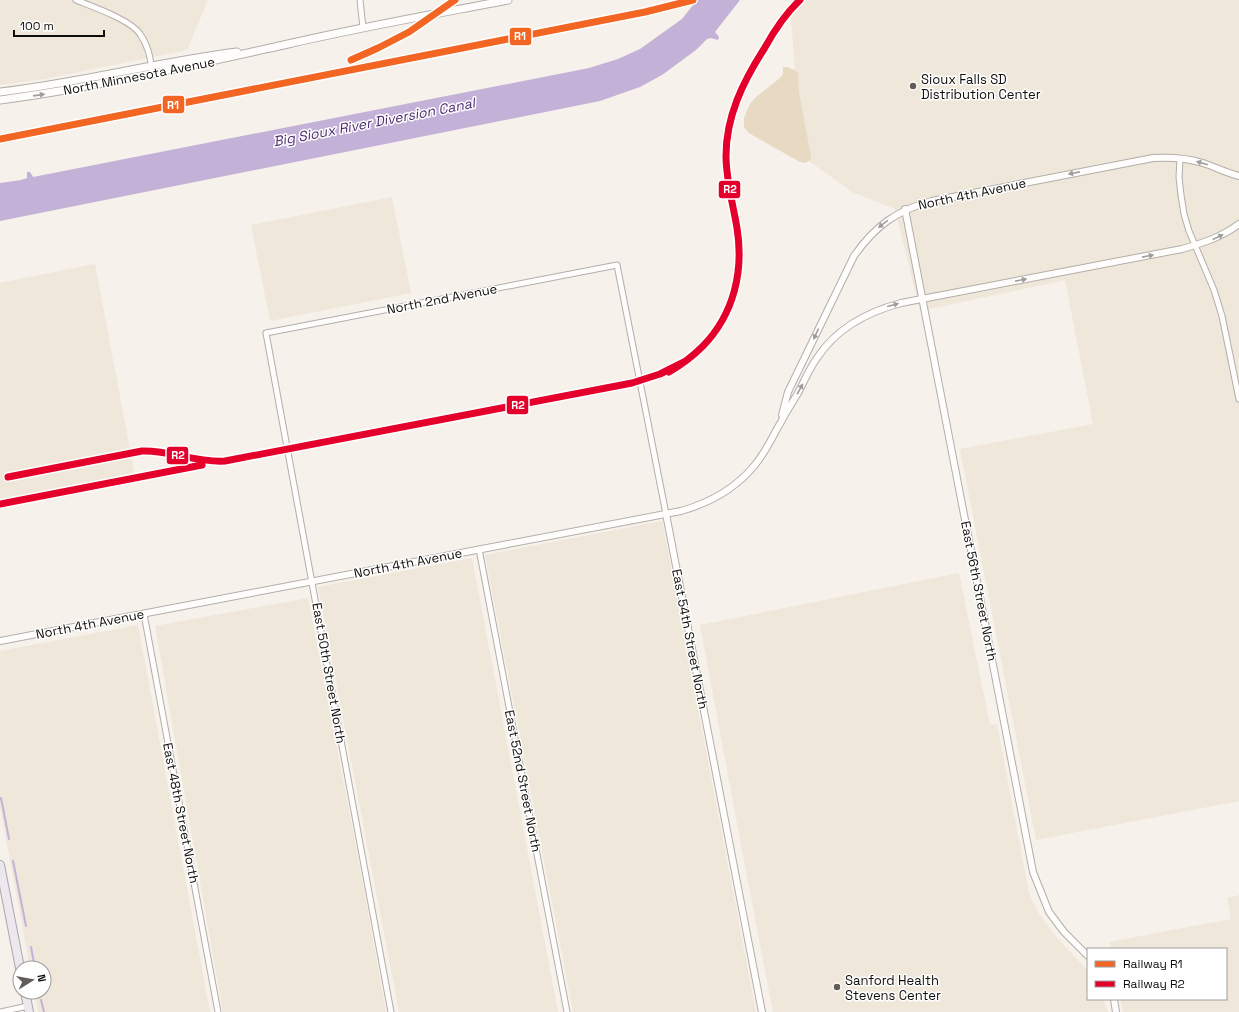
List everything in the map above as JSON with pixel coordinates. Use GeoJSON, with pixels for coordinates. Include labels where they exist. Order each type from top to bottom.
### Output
{"type":"FeatureCollection","features":[{"type":"Feature","properties":{"kind":"main road","name":"North Minnesota Avenue"},"geometry":{"type":"LineString","coordinates":[[0,92],[205,63],[363,28],[508,0]]}},
{"type":"Feature","properties":{"kind":"main road","name":"North Minnesota Avenue"},"geometry":{"type":"LineString","coordinates":[[0,100],[56,92],[152,70]]}},
{"type":"Feature","properties":{"kind":"main road"},"geometry":{"type":"LineString","coordinates":[[0,865],[2,890],[18,960]]}},
{"type":"Feature","properties":{"kind":"street"},"geometry":{"type":"LineString","coordinates":[[76,0],[133,26],[145,42],[152,70]]}},
{"type":"Feature","properties":{"kind":"street"},"geometry":{"type":"LineString","coordinates":[[360,0],[363,28]]}},
{"type":"Feature","properties":{"kind":"street","name":"North 4th Avenue"},"geometry":{"type":"LineString","coordinates":[[780,423],[788,392],[848,266],[860,247],[876,229],[905,209],[932,200],[1139,160],[1168,157],[1203,163],[1239,176]]}},
{"type":"Feature","properties":{"kind":"street"},"geometry":{"type":"LineString","coordinates":[[1180,159],[1179,177],[1181,195],[1189,231],[1194,246],[1214,290],[1222,316],[1239,399]]}},
{"type":"Feature","properties":{"kind":"street","name":"East 56th Street North"},"geometry":{"type":"LineString","coordinates":[[905,209],[1033,872],[1049,912],[1064,932],[1087,955]]}},
{"type":"Feature","properties":{"kind":"street","name":"North 4th Avenue"},"geometry":{"type":"LineString","coordinates":[[0,642],[666,514],[690,508],[720,495],[739,482],[761,457],[817,358],[838,335],[856,321],[877,310],[901,303],[1194,246],[1228,232],[1239,224]]}},
{"type":"Feature","properties":{"kind":"street","name":"North 2nd Avenue"},"geometry":{"type":"LineString","coordinates":[[266,333],[618,266]]}},
{"type":"Feature","properties":{"kind":"street","name":"East 54th Street North"},"geometry":{"type":"LineString","coordinates":[[618,266],[762,1012]]}},
{"type":"Feature","properties":{"kind":"street","name":"East 50th Street North"},"geometry":{"type":"LineString","coordinates":[[266,333],[391,1012]]}},
{"type":"Feature","properties":{"kind":"street","name":"East 52nd Street North"},"geometry":{"type":"LineString","coordinates":[[479,549],[567,1012]]}},
{"type":"Feature","properties":{"kind":"street","name":"East 48th Street North"},"geometry":{"type":"LineString","coordinates":[[144,614],[218,1012]]}},
{"type":"Feature","properties":{"kind":"street"},"geometry":{"type":"LineString","coordinates":[[1114,1000],[1116,1012]]}},
{"type":"Feature","properties":{"kind":"street"},"geometry":{"type":"LineString","coordinates":[[0,1012],[28,1009]]}},
{"type":"Feature","properties":{"kind":"shaded area"},"geometry":{"type":"Polygon","coordinates":[[[0,0],[208,0],[187,50],[45,79],[0,85],[0,0]]]}},
{"type":"Feature","properties":{"kind":"shaded area"},"geometry":{"type":"Polygon","coordinates":[[[792,0],[1239,0],[1239,801],[1036,840],[960,449],[1093,424],[1065,280],[920,311],[895,209],[852,192],[809,161],[811,156],[799,92],[798,73],[795,70],[790,4],[792,0]]]}},
{"type":"Feature","properties":{"kind":"shaded area"},"geometry":{"type":"Polygon","coordinates":[[[783,67],[795,70],[798,73],[799,92],[811,156],[811,159],[806,163],[800,162],[749,133],[744,127],[744,118],[750,104],[756,97],[780,78],[783,74],[783,67]]]}},
{"type":"Feature","properties":{"kind":"shaded area"},"geometry":{"type":"Polygon","coordinates":[[[392,197],[411,293],[270,321],[251,225],[392,197]]]}},
{"type":"Feature","properties":{"kind":"shaded area"},"geometry":{"type":"Polygon","coordinates":[[[95,264],[135,476],[0,502],[0,283],[95,264]]]}},
{"type":"Feature","properties":{"kind":"shaded area"},"geometry":{"type":"Polygon","coordinates":[[[662,521],[756,1012],[573,1012],[485,555],[662,521]]]}},
{"type":"Feature","properties":{"kind":"shaded area"},"geometry":{"type":"Polygon","coordinates":[[[472,558],[558,1012],[399,1012],[318,587],[472,558]]]}},
{"type":"Feature","properties":{"kind":"shaded area"},"geometry":{"type":"Polygon","coordinates":[[[959,573],[990,725],[997,724],[1029,893],[1037,911],[1058,939],[1087,970],[1087,1000],[1103,1000],[1108,1012],[773,1012],[700,625],[959,573]]]}},
{"type":"Feature","properties":{"kind":"shaded area"},"geometry":{"type":"Polygon","coordinates":[[[308,598],[386,1012],[223,1012],[155,626],[308,598]]]}},
{"type":"Feature","properties":{"kind":"shaded area"},"geometry":{"type":"Polygon","coordinates":[[[138,625],[210,1012],[38,1012],[36,1000],[52,1000],[52,960],[29,960],[0,806],[0,651],[138,625]]]}},
{"type":"Feature","properties":{"kind":"shaded area"},"geometry":{"type":"Polygon","coordinates":[[[1239,895],[1239,1012],[1123,1012],[1120,1000],[1227,1000],[1227,948],[1111,948],[1109,942],[1231,919],[1227,898],[1239,895]]]}},
{"type":"Feature","properties":{"kind":"water","name":"Big Sioux River Diversion Canal"},"geometry":{"type":"Polygon","coordinates":[[[697,0],[740,0],[715,32],[719,37],[718,40],[711,38],[707,39],[696,50],[662,75],[640,87],[600,101],[0,221],[0,183],[27,178],[27,172],[30,172],[33,177],[589,68],[618,59],[640,49],[682,19],[697,0]]]}},
{"type":"Feature","properties":{"kind":"waterway"},"geometry":{"type":"LineString","coordinates":[[1,798],[9,839]]}},
{"type":"Feature","properties":{"kind":"waterway"},"geometry":{"type":"LineString","coordinates":[[13,861],[26,926]]}},
{"type":"Feature","properties":{"kind":"waterway"},"geometry":{"type":"LineString","coordinates":[[31,947],[33,960]]}},
{"type":"Feature","properties":{"kind":"waterway"},"geometry":{"type":"LineString","coordinates":[[41,1000],[44,1012]]}},
{"type":"Feature","properties":{"kind":"rail line","name":"R1"},"geometry":{"type":"LineString","coordinates":[[351,60],[409,32],[455,0]]}},
{"type":"Feature","properties":{"kind":"rail line","name":"R1"},"geometry":{"type":"LineString","coordinates":[[0,139],[645,12],[693,0]]}},
{"type":"Feature","properties":{"kind":"rail line","name":"R2"},"geometry":{"type":"LineString","coordinates":[[669,372],[687,360],[714,334],[729,306],[734,291],[739,260],[737,228],[726,165],[727,141],[732,113],[749,74],[780,23],[800,0]]}},
{"type":"Feature","properties":{"kind":"rail line","name":"R2"},"geometry":{"type":"LineString","coordinates":[[8,477],[142,451],[163,452],[204,460],[225,461],[632,383],[660,374],[684,362]]}},
{"type":"Feature","properties":{"kind":"rail line","name":"R2"},"geometry":{"type":"LineString","coordinates":[[0,504],[202,465]]}},
{"type":"Feature","properties":{"kind":"place","name":"Sioux Falls SD Distribution Center"},"geometry":{"type":"Point","coordinates":[913,86]}},
{"type":"Feature","properties":{"kind":"place","name":"Sanford Health Stevens Center"},"geometry":{"type":"Point","coordinates":[837,987]}}]}
